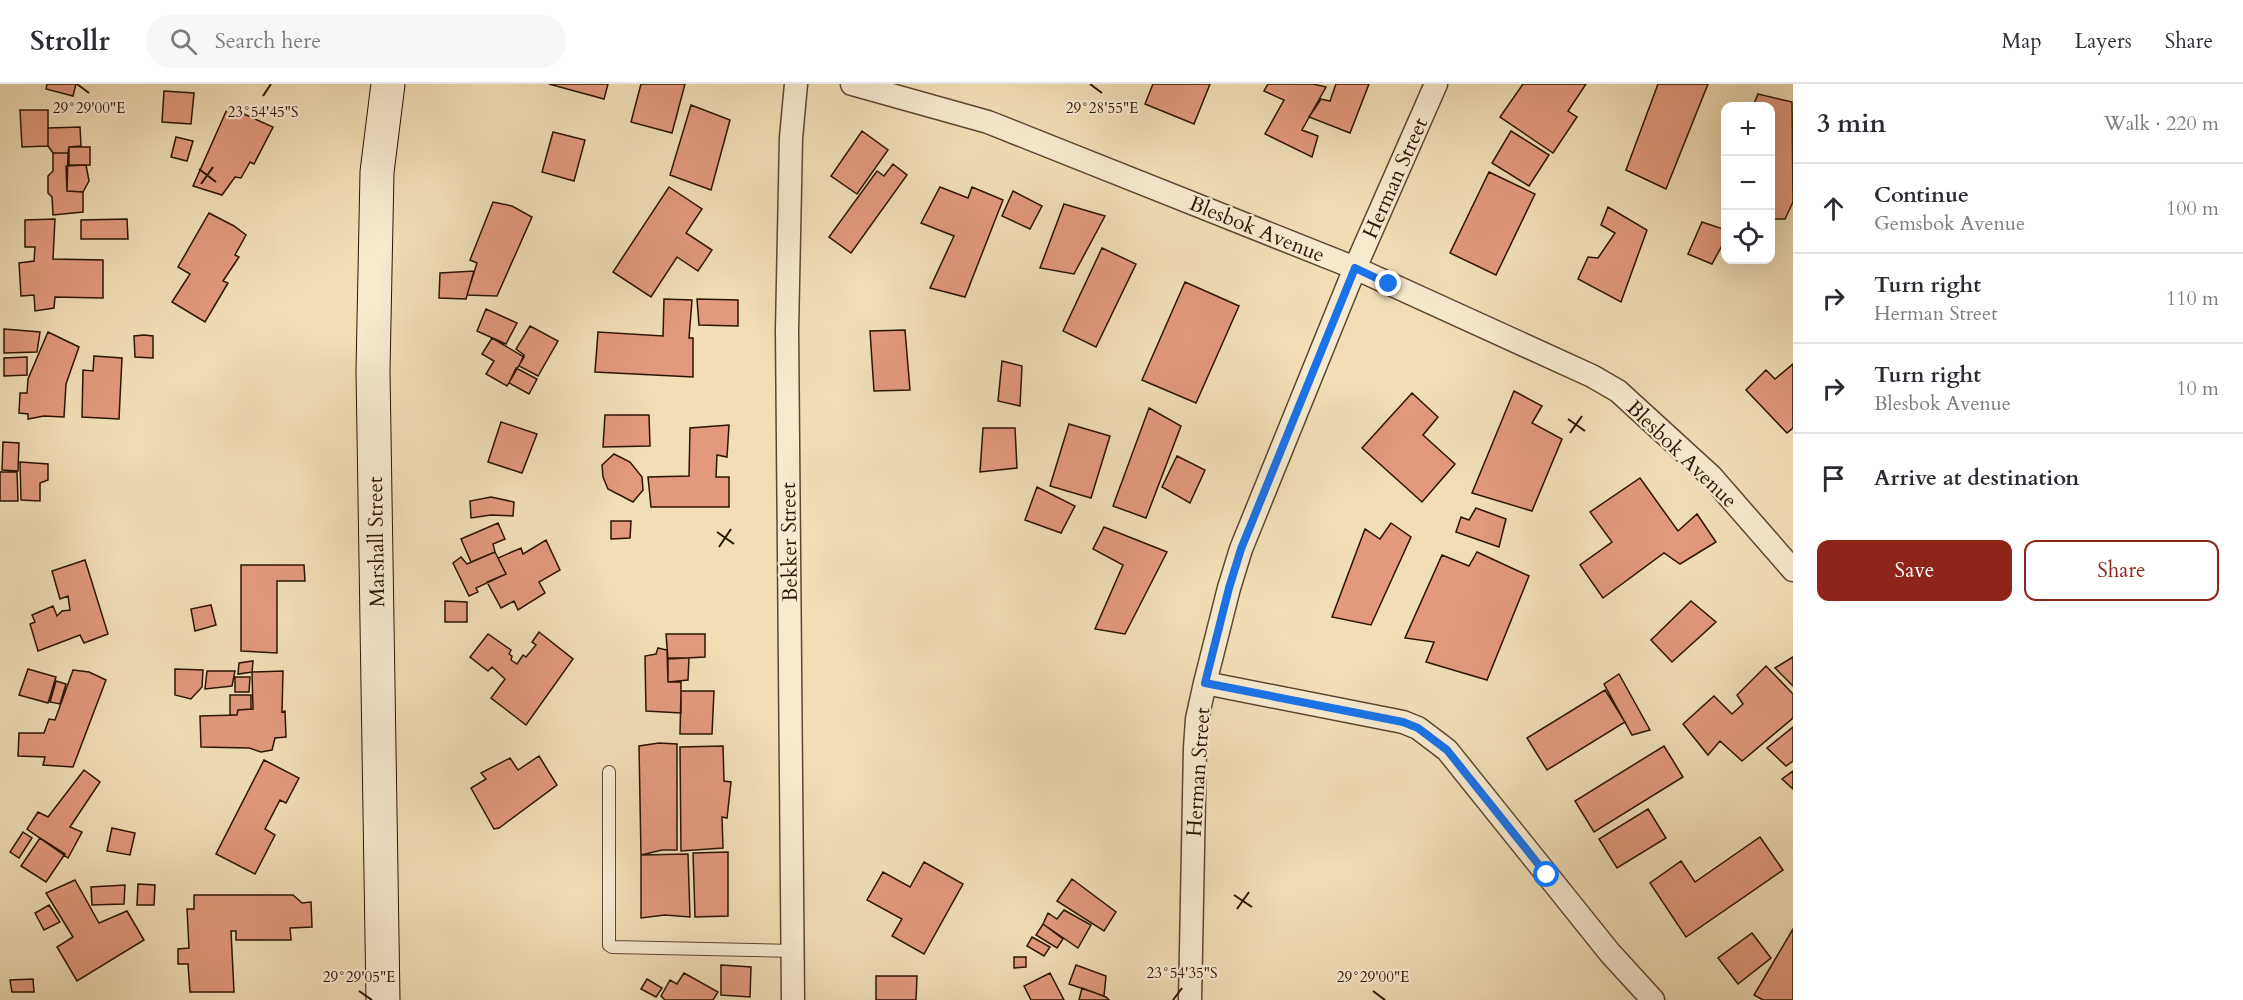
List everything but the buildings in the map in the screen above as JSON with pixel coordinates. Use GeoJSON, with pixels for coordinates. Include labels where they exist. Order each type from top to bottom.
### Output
{"type":"FeatureCollection","features":[{"type":"Feature","properties":{"kind":"street","name":"Marshall Street"},"geometry":{"type":"LineString","coordinates":[[383,1000],[373,370],[377,172],[388,84]]}},
{"type":"Feature","properties":{"kind":"street","name":"Bekker Street"},"geometry":{"type":"LineString","coordinates":[[794,1000],[787,318],[791,138],[796,84]]}},
{"type":"Feature","properties":{"kind":"street","name":"Blesbok Avenue"},"geometry":{"type":"LineString","coordinates":[[852,84],[988,122],[1355,268],[1592,376],[1618,391],[1711,476],[1793,570]]}},
{"type":"Feature","properties":{"kind":"street","name":"Herman Street"},"geometry":{"type":"LineString","coordinates":[[1190,1000],[1197,719],[1229,588],[1241,549],[1355,268],[1436,84]]}},
{"type":"Feature","properties":{"kind":"street"},"geometry":{"type":"LineString","coordinates":[[1205,683],[1403,722],[1418,728],[1447,750],[1610,953],[1653,1000]]}},
{"type":"Feature","properties":{"kind":"lane"},"geometry":{"type":"LineString","coordinates":[[609,772],[609,945],[612,947],[794,951]]}},
{"type":"Feature","properties":{"kind":"route"},"geometry":{"type":"LineString","coordinates":[[1389,284],[1355,268],[1241,549],[1205,683],[1403,722],[1418,728],[1447,750],[1547,875]]}}]}
